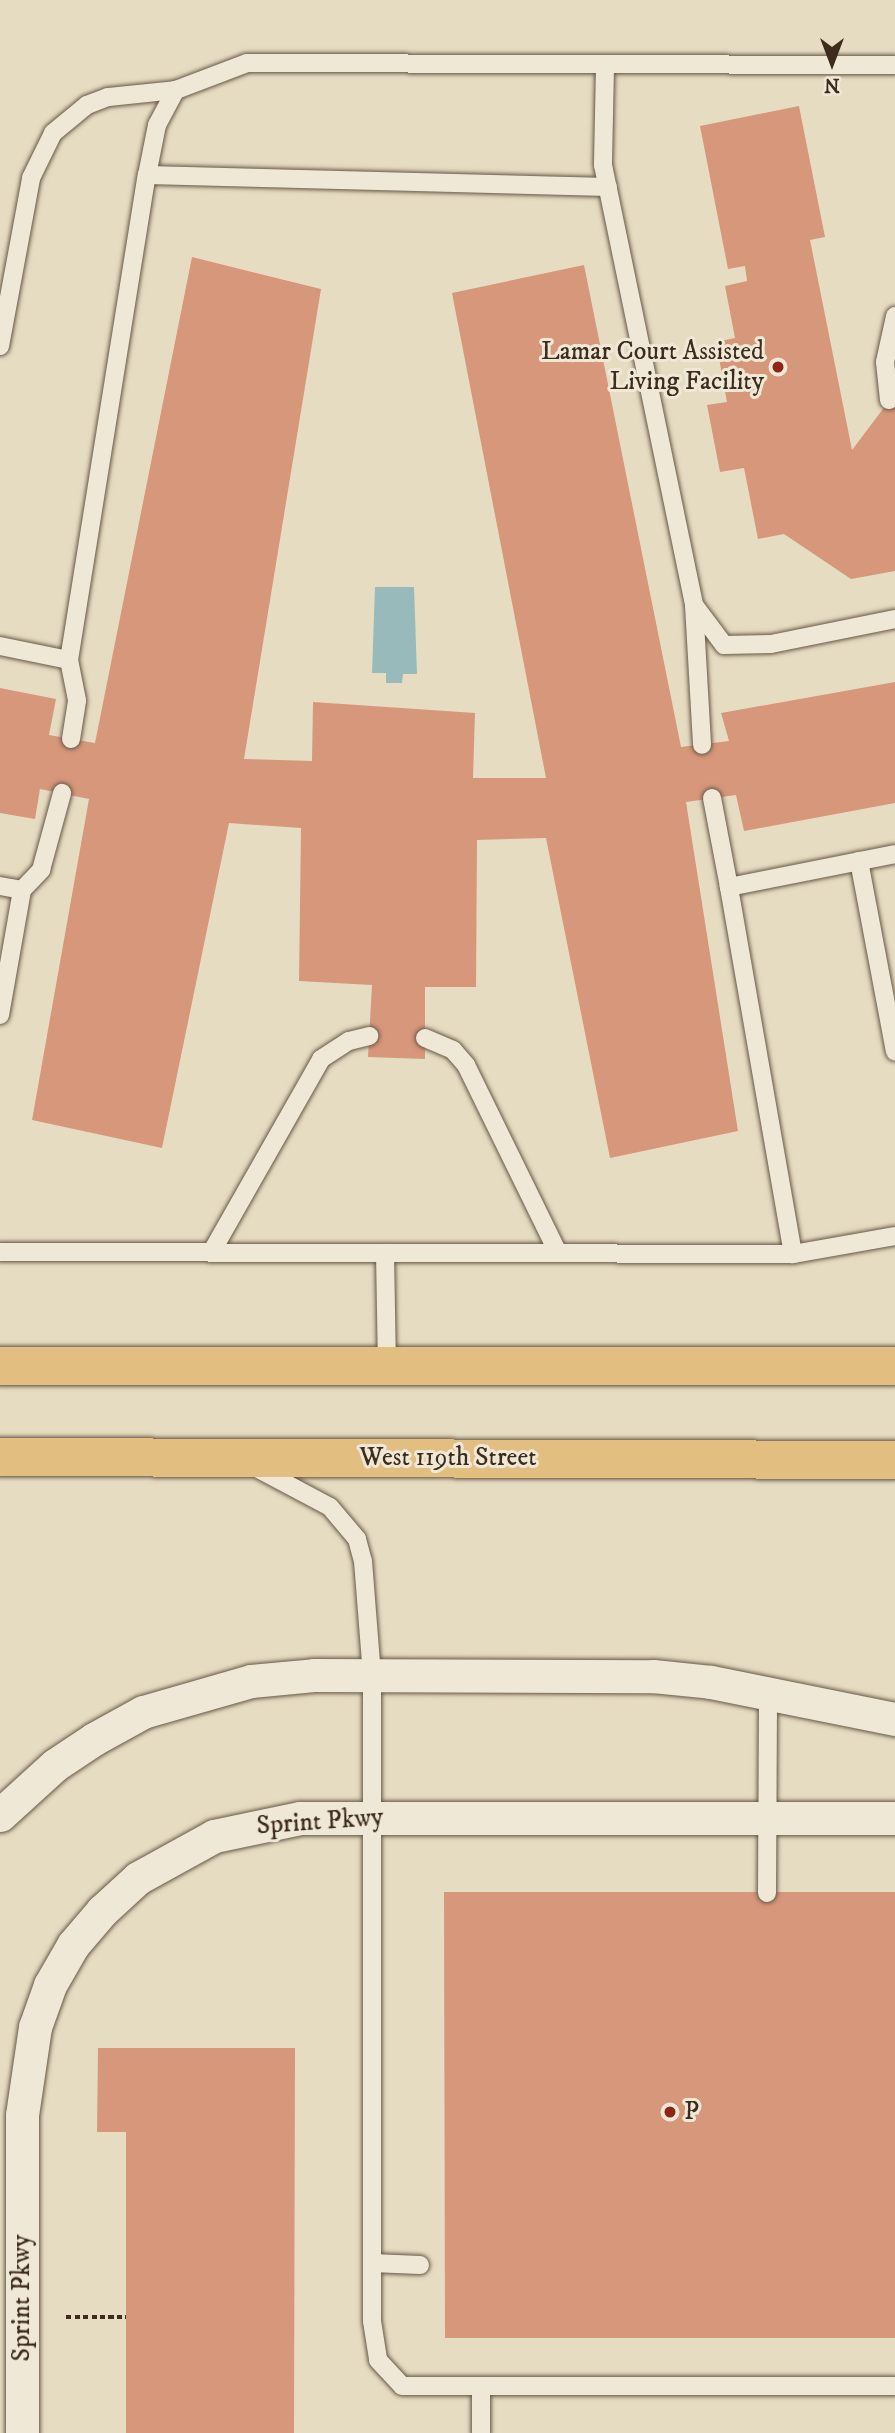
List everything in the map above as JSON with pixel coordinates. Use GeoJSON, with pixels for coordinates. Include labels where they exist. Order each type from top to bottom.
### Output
{"type":"FeatureCollection","features":[{"type":"Feature","properties":{"kind":"main road"},"geometry":{"type":"LineString","coordinates":[[0,1366],[895,1366]]}},
{"type":"Feature","properties":{"kind":"main road","name":"West 119th Street"},"geometry":{"type":"LineString","coordinates":[[0,1457],[895,1460]]}},
{"type":"Feature","properties":{"kind":"street"},"geometry":{"type":"LineString","coordinates":[[0,1815],[55,1765],[143,1712],[251,1681],[372,1675],[653,1676],[768,1693],[895,1719]]}},
{"type":"Feature","properties":{"kind":"street","name":"Sprint Pkwy"},"geometry":{"type":"LineString","coordinates":[[22,2433],[22,2115],[35,2027],[50,1985],[102,1911],[138,1878],[178,1853],[255,1824],[373,1816],[895,1818]]}},
{"type":"Feature","properties":{"kind":"lane"},"geometry":{"type":"LineString","coordinates":[[0,346],[31,178],[53,133],[88,105],[108,97],[176,90],[247,63],[605,67],[895,65]]}},
{"type":"Feature","properties":{"kind":"lane"},"geometry":{"type":"LineString","coordinates":[[605,67],[603,165],[694,605],[702,745]]}},
{"type":"Feature","properties":{"kind":"lane"},"geometry":{"type":"LineString","coordinates":[[71,739],[77,700],[69,660],[147,175],[157,125],[176,90]]}},
{"type":"Feature","properties":{"kind":"lane"},"geometry":{"type":"LineString","coordinates":[[147,175],[608,187]]}},
{"type":"Feature","properties":{"kind":"lane"},"geometry":{"type":"LineString","coordinates":[[889,401],[885,362],[895,316]]}},
{"type":"Feature","properties":{"kind":"lane"},"geometry":{"type":"LineString","coordinates":[[694,605],[724,645],[771,644],[895,619]]}},
{"type":"Feature","properties":{"kind":"lane"},"geometry":{"type":"LineString","coordinates":[[0,646],[69,660]]}},
{"type":"Feature","properties":{"kind":"lane"},"geometry":{"type":"LineString","coordinates":[[0,1015],[22,890],[41,870],[62,793]]}},
{"type":"Feature","properties":{"kind":"lane"},"geometry":{"type":"LineString","coordinates":[[712,798],[793,1254]]}},
{"type":"Feature","properties":{"kind":"lane"},"geometry":{"type":"LineString","coordinates":[[729,887],[895,854]]}},
{"type":"Feature","properties":{"kind":"lane"},"geometry":{"type":"LineString","coordinates":[[859,861],[889,993],[895,1052]]}},
{"type":"Feature","properties":{"kind":"lane"},"geometry":{"type":"LineString","coordinates":[[0,887],[22,890]]}},
{"type":"Feature","properties":{"kind":"lane"},"geometry":{"type":"LineString","coordinates":[[211,1253],[321,1059],[349,1041],[369,1036]]}},
{"type":"Feature","properties":{"kind":"lane"},"geometry":{"type":"LineString","coordinates":[[425,1038],[453,1050],[466,1065],[558,1254]]}},
{"type":"Feature","properties":{"kind":"lane"},"geometry":{"type":"LineString","coordinates":[[0,1252],[793,1254],[895,1236]]}},
{"type":"Feature","properties":{"kind":"lane"},"geometry":{"type":"LineString","coordinates":[[385,1254],[387,1366]]}},
{"type":"Feature","properties":{"kind":"lane"},"geometry":{"type":"LineString","coordinates":[[237,1458],[330,1507],[357,1539],[372,1675],[372,2322],[378,2360],[402,2386],[895,2386]]}},
{"type":"Feature","properties":{"kind":"lane"},"geometry":{"type":"LineString","coordinates":[[767,1893],[768,1693]]}},
{"type":"Feature","properties":{"kind":"lane"},"geometry":{"type":"LineString","coordinates":[[372,2263],[420,2265]]}},
{"type":"Feature","properties":{"kind":"lane"},"geometry":{"type":"LineString","coordinates":[[481,2386],[481,2433]]}},
{"type":"Feature","properties":{"kind":"path"},"geometry":{"type":"LineString","coordinates":[[66,2317],[126,2317]]}},
{"type":"Feature","properties":{"kind":"water"},"geometry":{"type":"Polygon","coordinates":[[[375,587],[414,587],[417,674],[403,674],[402,683],[386,683],[386,673],[372,673],[375,587]]]}},
{"type":"Feature","properties":{"kind":"building","name":"Lamar Court Assisted Living Facility"},"geometry":{"type":"Polygon","coordinates":[[[799,106],[825,237],[810,240],[852,450],[895,393],[895,571],[851,579],[784,534],[758,539],[744,468],[720,472],[707,405],[727,402],[716,342],[735,338],[725,286],[747,281],[745,266],[728,269],[700,126],[799,106]]]}},
{"type":"Feature","properties":{"kind":"building"},"geometry":{"type":"Polygon","coordinates":[[[192,257],[321,289],[244,759],[312,761],[313,702],[475,713],[473,778],[546,778],[452,293],[584,265],[681,747],[729,741],[721,713],[895,682],[895,803],[744,831],[736,795],[686,802],[738,1131],[610,1158],[546,838],[477,840],[476,987],[425,987],[425,1059],[368,1057],[372,985],[299,981],[301,828],[229,823],[162,1148],[32,1120],[89,799],[40,789],[35,819],[0,813],[0,688],[56,699],[49,735],[95,743],[192,257]]]}},
{"type":"Feature","properties":{"kind":"building","name":"P"},"geometry":{"type":"Polygon","coordinates":[[[444,1892],[895,1892],[895,2338],[445,2338],[444,1892]]]}},
{"type":"Feature","properties":{"kind":"building"},"geometry":{"type":"Polygon","coordinates":[[[98,2048],[295,2048],[294,2433],[126,2433],[126,2132],[97,2132],[98,2048]]]}},
{"type":"Feature","properties":{"kind":"place","name":"Lamar Court Assisted Living Facility"},"geometry":{"type":"Point","coordinates":[778,367]}},
{"type":"Feature","properties":{"kind":"place","name":"P"},"geometry":{"type":"Point","coordinates":[670,2112]}}]}
